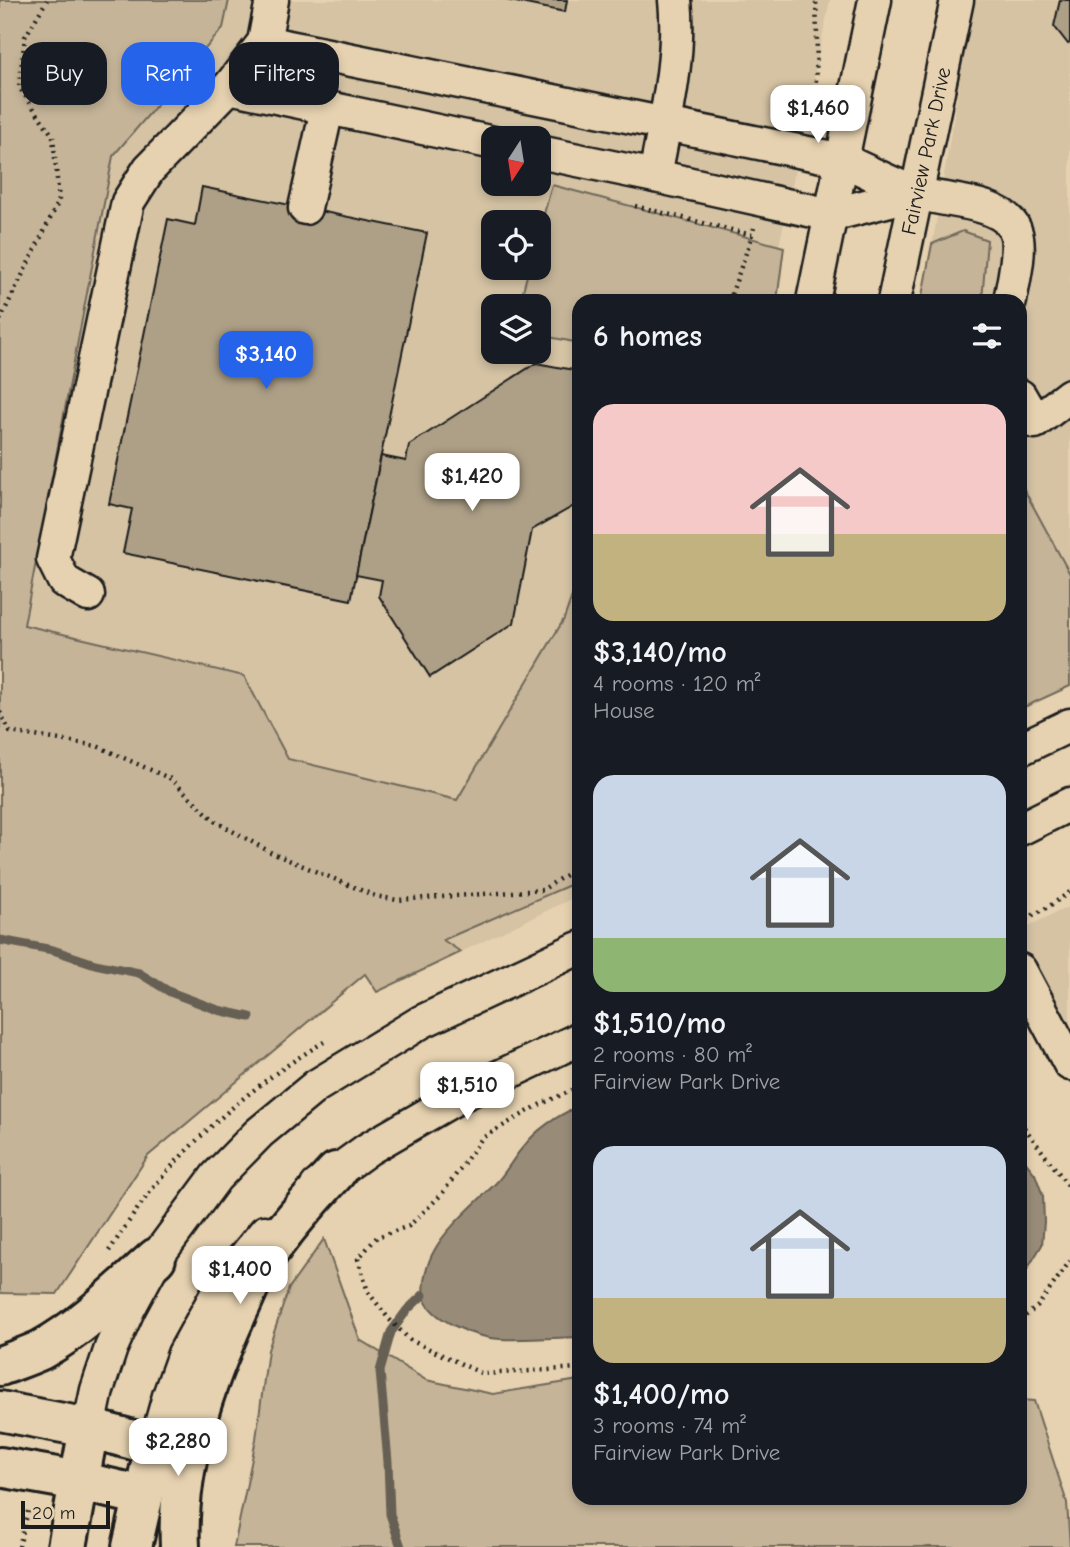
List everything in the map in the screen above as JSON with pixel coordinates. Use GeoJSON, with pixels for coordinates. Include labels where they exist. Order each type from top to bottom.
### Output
{"type":"FeatureCollection","features":[{"type":"Feature","properties":{"kind":"main road"},"geometry":{"type":"LineString","coordinates":[[180,1547],[184,1472],[201,1405],[228,1334],[260,1265],[293,1219],[336,1172]]}},
{"type":"Feature","properties":{"kind":"main road"},"geometry":{"type":"LineString","coordinates":[[0,1366],[40,1350],[74,1328],[156,1258]]}},
{"type":"Feature","properties":{"kind":"main road"},"geometry":{"type":"LineString","coordinates":[[0,1411],[89,1428],[155,1446],[132,1547]]}},
{"type":"Feature","properties":{"kind":"main road"},"geometry":{"type":"LineString","coordinates":[[67,1547],[89,1428]]}},
{"type":"Feature","properties":{"kind":"main road"},"geometry":{"type":"LineString","coordinates":[[0,1467],[143,1496]]}},
{"type":"Feature","properties":{"kind":"street"},"geometry":{"type":"LineString","coordinates":[[264,42],[272,0]]}},
{"type":"Feature","properties":{"kind":"street"},"geometry":{"type":"LineString","coordinates":[[655,176],[674,57],[677,18],[675,0]]}},
{"type":"Feature","properties":{"kind":"street"},"geometry":{"type":"LineString","coordinates":[[814,294],[875,0]]}},
{"type":"Feature","properties":{"kind":"street","name":"Fairview Park Drive"},"geometry":{"type":"LineString","coordinates":[[895,294],[957,0]]}},
{"type":"Feature","properties":{"kind":"street"},"geometry":{"type":"LineString","coordinates":[[339,57],[842,160],[917,193],[990,210],[1006,218],[1014,228],[1018,248],[1011,294]]}},
{"type":"Feature","properties":{"kind":"street"},"geometry":{"type":"LineString","coordinates":[[88,595],[64,582],[53,559],[128,202],[149,169],[229,87]]}},
{"type":"Feature","properties":{"kind":"street"},"geometry":{"type":"LineString","coordinates":[[309,105],[481,140]]}},
{"type":"Feature","properties":{"kind":"street"},"geometry":{"type":"LineString","coordinates":[[305,208],[327,109]]}},
{"type":"Feature","properties":{"kind":"street"},"geometry":{"type":"LineString","coordinates":[[551,154],[831,215],[917,193]]}},
{"type":"Feature","properties":{"kind":"street"},"geometry":{"type":"LineString","coordinates":[[1027,408],[1035,422],[1070,395]]}},
{"type":"Feature","properties":{"kind":"street"},"geometry":{"type":"LineString","coordinates":[[1027,746],[1070,725]]}},
{"type":"Feature","properties":{"kind":"street"},"geometry":{"type":"LineString","coordinates":[[1027,826],[1070,804]]}},
{"type":"Feature","properties":{"kind":"street"},"geometry":{"type":"LineString","coordinates":[[89,1428],[97,1391],[111,1349],[156,1258],[216,1177],[259,1133],[316,1086],[421,1022],[572,951]]}},
{"type":"Feature","properties":{"kind":"street"},"geometry":{"type":"LineString","coordinates":[[1027,983],[1070,1064]]}},
{"type":"Feature","properties":{"kind":"street"},"geometry":{"type":"LineString","coordinates":[[155,1446],[184,1354],[222,1285],[261,1236],[314,1188],[368,1149],[463,1094],[572,1042]]}},
{"type":"Feature","properties":{"kind":"path"},"geometry":{"type":"LineString","coordinates":[[0,320],[59,201],[53,136],[19,87],[25,37],[47,0]]}},
{"type":"Feature","properties":{"kind":"path"},"geometry":{"type":"LineString","coordinates":[[731,294],[752,235]]}},
{"type":"Feature","properties":{"kind":"path"},"geometry":{"type":"LineString","coordinates":[[0,712],[10,732],[97,746],[170,779],[227,828],[272,853],[375,896],[397,900],[542,890],[572,870]]}},
{"type":"Feature","properties":{"kind":"path"},"geometry":{"type":"LineString","coordinates":[[1027,918],[1070,892]]}},
{"type":"Feature","properties":{"kind":"path"},"geometry":{"type":"LineString","coordinates":[[572,1090],[539,1105],[482,1138],[442,1194],[409,1226],[377,1237],[358,1259],[368,1292],[410,1340],[484,1374],[572,1368]]}},
{"type":"Feature","properties":{"kind":"path"},"geometry":{"type":"LineString","coordinates":[[1027,1131],[1070,1188]]}},
{"type":"Feature","properties":{"kind":"path"},"geometry":{"type":"LineString","coordinates":[[1027,1315],[1038,1306],[1070,1261]]}},
{"type":"Feature","properties":{"kind":"shaded area"},"geometry":{"type":"Polygon","coordinates":[[[0,0],[229,0],[223,28],[211,42],[121,42],[121,105],[157,105],[113,156],[24,625],[244,676],[288,759],[457,800],[564,619],[572,596],[572,884],[443,940],[461,952],[377,992],[365,974],[148,1156],[57,1294],[0,1293],[0,0]]]}},
{"type":"Feature","properties":{"kind":"shaded area"},"geometry":{"type":"Polygon","coordinates":[[[216,0],[830,0],[771,285],[663,294],[572,294],[572,898],[461,952],[99,732],[8,615],[65,173],[124,105],[215,105],[215,42],[179,42],[216,0]]]}},
{"type":"Feature","properties":{"kind":"shaded area"},"geometry":{"type":"Polygon","coordinates":[[[973,0],[1070,0],[1070,667],[1027,676],[1027,294],[924,294],[973,0]]]}},
{"type":"Feature","properties":{"kind":"shaded area"},"geometry":{"type":"Polygon","coordinates":[[[552,185],[784,247],[778,294],[572,294],[572,342],[551,337],[551,294],[522,294],[526,280],[551,280],[551,210],[545,210],[552,185]]]}},
{"type":"Feature","properties":{"kind":"shaded area"},"geometry":{"type":"Polygon","coordinates":[[[963,231],[987,240],[983,294],[922,294],[932,244],[963,231]]]}},
{"type":"Feature","properties":{"kind":"shaded area"},"geometry":{"type":"Polygon","coordinates":[[[1027,495],[1070,574],[1070,686],[1027,706],[1027,495]]]}},
{"type":"Feature","properties":{"kind":"shaded area"},"geometry":{"type":"Polygon","coordinates":[[[1070,906],[1070,1046],[1027,960],[1027,927],[1070,906]]]}},
{"type":"Feature","properties":{"kind":"shaded area"},"geometry":{"type":"Polygon","coordinates":[[[572,1110],[572,1337],[500,1339],[467,1331],[435,1313],[424,1297],[424,1280],[432,1255],[439,1242],[499,1180],[536,1133],[572,1110]]]}},
{"type":"Feature","properties":{"kind":"shaded area"},"geometry":{"type":"Polygon","coordinates":[[[1027,1164],[1035,1174],[1043,1196],[1042,1245],[1027,1270],[1027,1164]]]}},
{"type":"Feature","properties":{"kind":"shaded area"},"geometry":{"type":"Polygon","coordinates":[[[324,1239],[360,1340],[426,1380],[493,1394],[572,1381],[572,1505],[1027,1505],[1027,1400],[1034,1401],[1067,1503],[1070,1547],[234,1547],[256,1439],[268,1350],[289,1288],[324,1239]]]}},
{"type":"Feature","properties":{"kind":"building"},"geometry":{"type":"Polygon","coordinates":[[[506,0],[567,0],[565,12],[506,0]]]}},
{"type":"Feature","properties":{"kind":"building"},"geometry":{"type":"Polygon","coordinates":[[[1060,0],[1070,0],[1068,44],[1054,26],[1060,0]]]}},
{"type":"Feature","properties":{"kind":"building"},"geometry":{"type":"Polygon","coordinates":[[[202,187],[427,233],[351,600],[123,553],[132,509],[109,504],[168,219],[195,225],[202,187]]]}},
{"type":"Feature","properties":{"kind":"building"},"geometry":{"type":"Polygon","coordinates":[[[534,364],[572,370],[572,507],[532,530],[514,623],[430,677],[379,596],[382,580],[356,575],[381,456],[406,461],[409,445],[534,364]]]}},
{"type":"Feature","properties":{"kind":"waterway"},"geometry":{"type":"LineString","coordinates":[[0,940],[53,950],[95,964],[139,973],[170,992],[218,1010],[250,1017]]}},
{"type":"Feature","properties":{"kind":"waterway"},"geometry":{"type":"LineString","coordinates":[[401,1547],[390,1514],[380,1371],[391,1332],[407,1310],[423,1295]]}}]}
